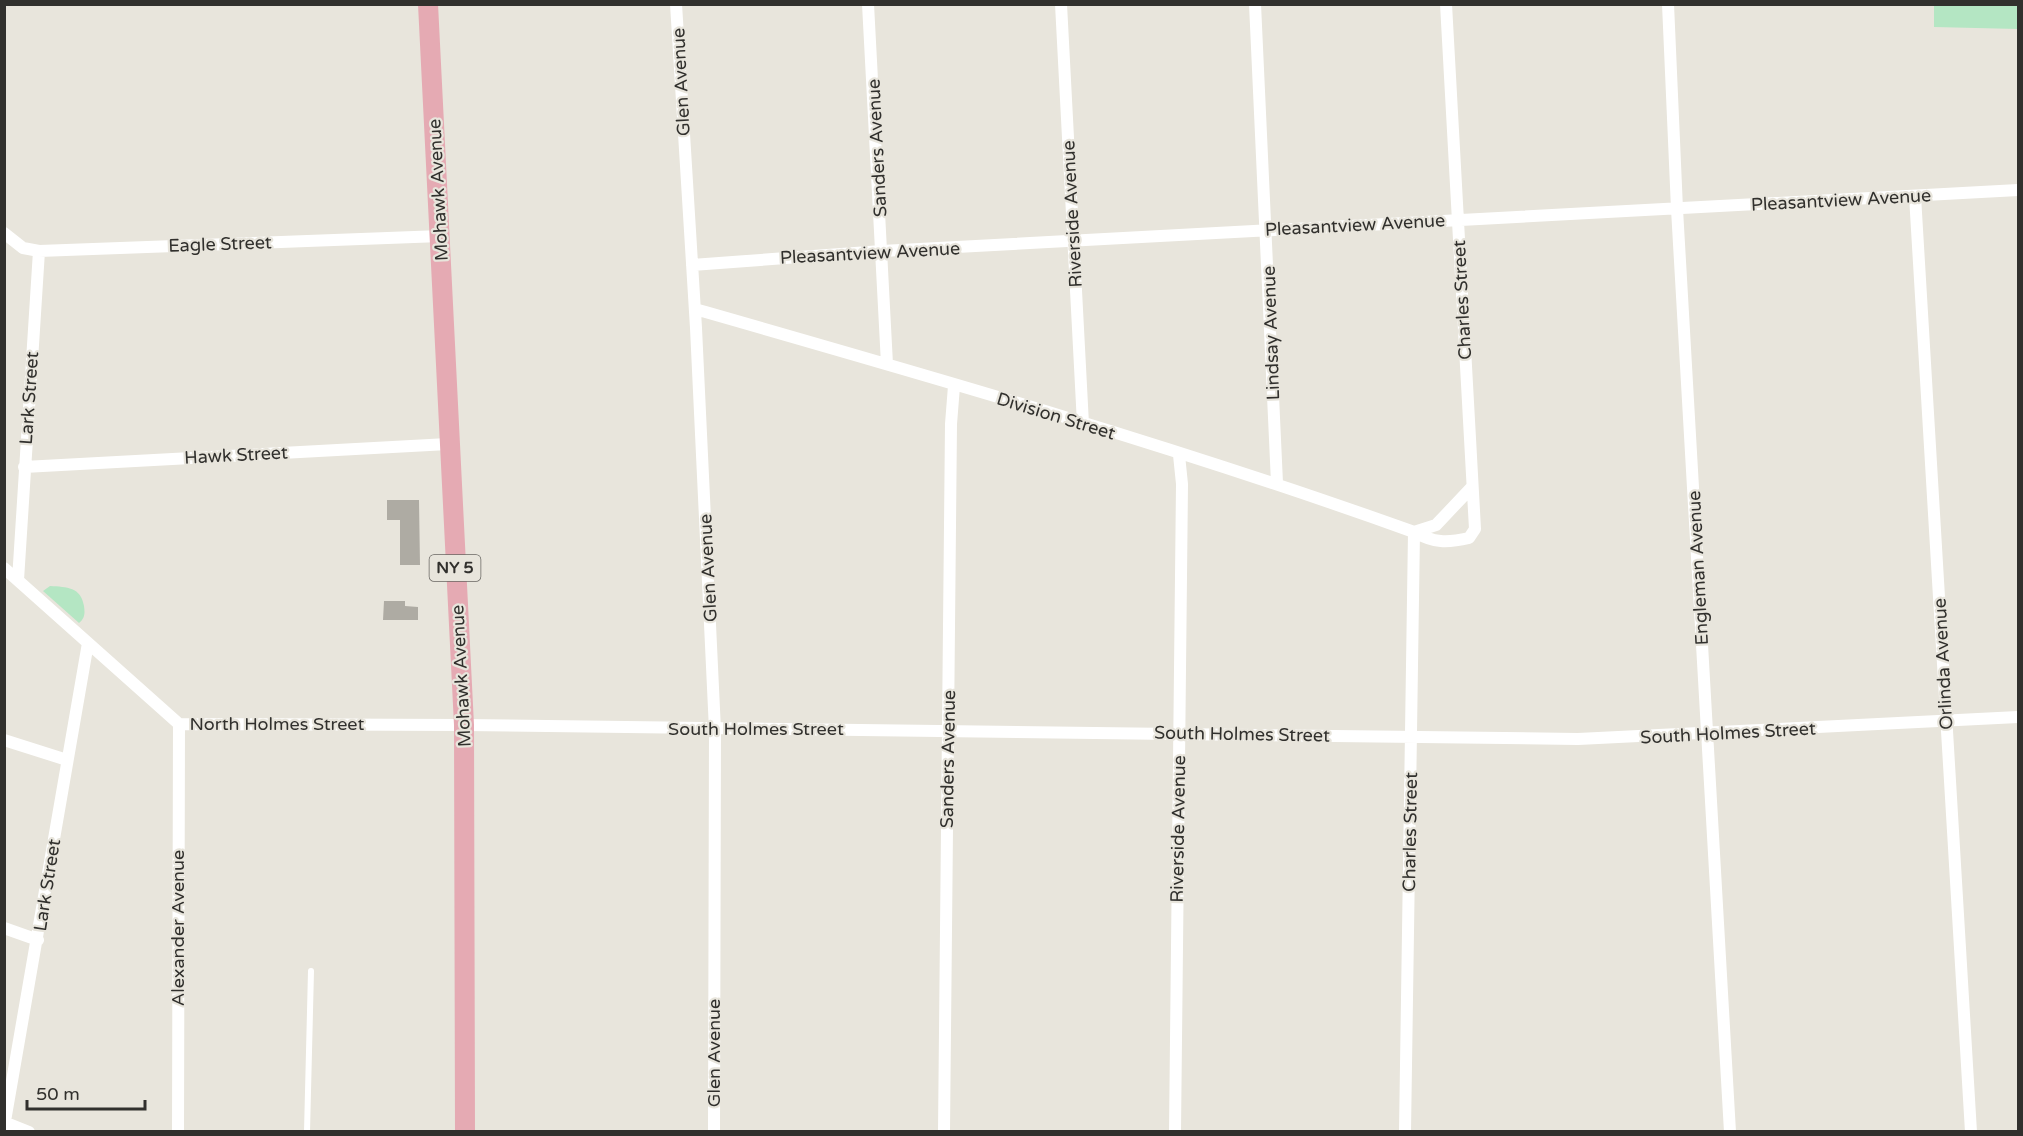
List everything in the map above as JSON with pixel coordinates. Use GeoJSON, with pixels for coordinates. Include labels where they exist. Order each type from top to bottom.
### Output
{"type":"FeatureCollection","features":[{"type":"Feature","properties":{"kind":"main road","name":"Mohawk Avenue"},"geometry":{"type":"LineString","coordinates":[[428,4],[441,236],[448,444],[464,725],[465,1131]]}},
{"type":"Feature","properties":{"kind":"street","name":"Glen Avenue"},"geometry":{"type":"LineString","coordinates":[[676,4],[695,309],[715,730],[714,1131]]}},
{"type":"Feature","properties":{"kind":"street","name":"Sanders Avenue"},"geometry":{"type":"LineString","coordinates":[[868,4],[887,364]]}},
{"type":"Feature","properties":{"kind":"street","name":"Riverside Avenue"},"geometry":{"type":"LineString","coordinates":[[1061,4],[1083,424]]}},
{"type":"Feature","properties":{"kind":"street","name":"Lindsay Avenue"},"geometry":{"type":"LineString","coordinates":[[1255,4],[1277,483]]}},
{"type":"Feature","properties":{"kind":"street","name":"Charles Street"},"geometry":{"type":"LineString","coordinates":[[1405,1131],[1414,532],[1431,541],[1452,542],[1469,538],[1475,529],[1446,4]]}},
{"type":"Feature","properties":{"kind":"street","name":"Engleman Avenue"},"geometry":{"type":"LineString","coordinates":[[1668,4],[1677,209],[1730,1131]]}},
{"type":"Feature","properties":{"kind":"street","name":"Pleasantview Avenue"},"geometry":{"type":"LineString","coordinates":[[692,265],[882,251],[2019,190]]}},
{"type":"Feature","properties":{"kind":"street","name":"Orlinda Avenue"},"geometry":{"type":"LineString","coordinates":[[1915,196],[1971,1131]]}},
{"type":"Feature","properties":{"kind":"street","name":"Eagle Street"},"geometry":{"type":"LineString","coordinates":[[4,233],[22,248],[39,251],[441,236]]}},
{"type":"Feature","properties":{"kind":"street","name":"Lark Street"},"geometry":{"type":"LineString","coordinates":[[18,580],[39,251]]}},
{"type":"Feature","properties":{"kind":"street","name":"Division Street"},"geometry":{"type":"LineString","coordinates":[[695,309],[887,364],[1277,483],[1414,532]]}},
{"type":"Feature","properties":{"kind":"street","name":"Sanders Avenue"},"geometry":{"type":"LineString","coordinates":[[944,1131],[951,424],[954,386]]}},
{"type":"Feature","properties":{"kind":"street","name":"Hawk Street"},"geometry":{"type":"LineString","coordinates":[[24,467],[448,444]]}},
{"type":"Feature","properties":{"kind":"street","name":"Riverside Avenue"},"geometry":{"type":"LineString","coordinates":[[1175,1131],[1182,484],[1179,454]]}},
{"type":"Feature","properties":{"kind":"street"},"geometry":{"type":"LineString","coordinates":[[1414,532],[1436,525],[1453,510],[1472,487]]}},
{"type":"Feature","properties":{"kind":"street","name":"North Holmes Street"},"geometry":{"type":"LineString","coordinates":[[4,568],[179,724],[464,725]]}},
{"type":"Feature","properties":{"kind":"street","name":"Lark Street"},"geometry":{"type":"LineString","coordinates":[[4,1127],[88,643]]}},
{"type":"Feature","properties":{"kind":"street","name":"South Holmes Street"},"geometry":{"type":"LineString","coordinates":[[464,725],[715,730],[949,730],[1578,739],[1707,735],[2019,717]]}},
{"type":"Feature","properties":{"kind":"street","name":"Alexander Avenue"},"geometry":{"type":"LineString","coordinates":[[178,1131],[179,724]]}},
{"type":"Feature","properties":{"kind":"street"},"geometry":{"type":"LineString","coordinates":[[4,740],[67,760]]}},
{"type":"Feature","properties":{"kind":"street"},"geometry":{"type":"LineString","coordinates":[[4,928],[38,940]]}},
{"type":"Feature","properties":{"kind":"street"},"geometry":{"type":"LineString","coordinates":[[5,1122],[29,1131]]}},
{"type":"Feature","properties":{"kind":"lane"},"geometry":{"type":"LineString","coordinates":[[307,1131],[311,971]]}},
{"type":"Feature","properties":{"kind":"green space"},"geometry":{"type":"Polygon","coordinates":[[[1934,5],[2018,5],[2018,29],[1934,27],[1934,5]]]}},
{"type":"Feature","properties":{"kind":"green space"},"geometry":{"type":"Polygon","coordinates":[[[50,586],[72,589],[80,595],[84,613],[79,623],[43,591],[50,586]]]}},
{"type":"Feature","properties":{"kind":"building"},"geometry":{"type":"Polygon","coordinates":[[[387,500],[419,500],[420,565],[400,565],[400,520],[387,520],[387,500]]]}},
{"type":"Feature","properties":{"kind":"building"},"geometry":{"type":"Polygon","coordinates":[[[384,601],[405,601],[405,606],[418,607],[418,620],[383,620],[384,601]]]}}]}
